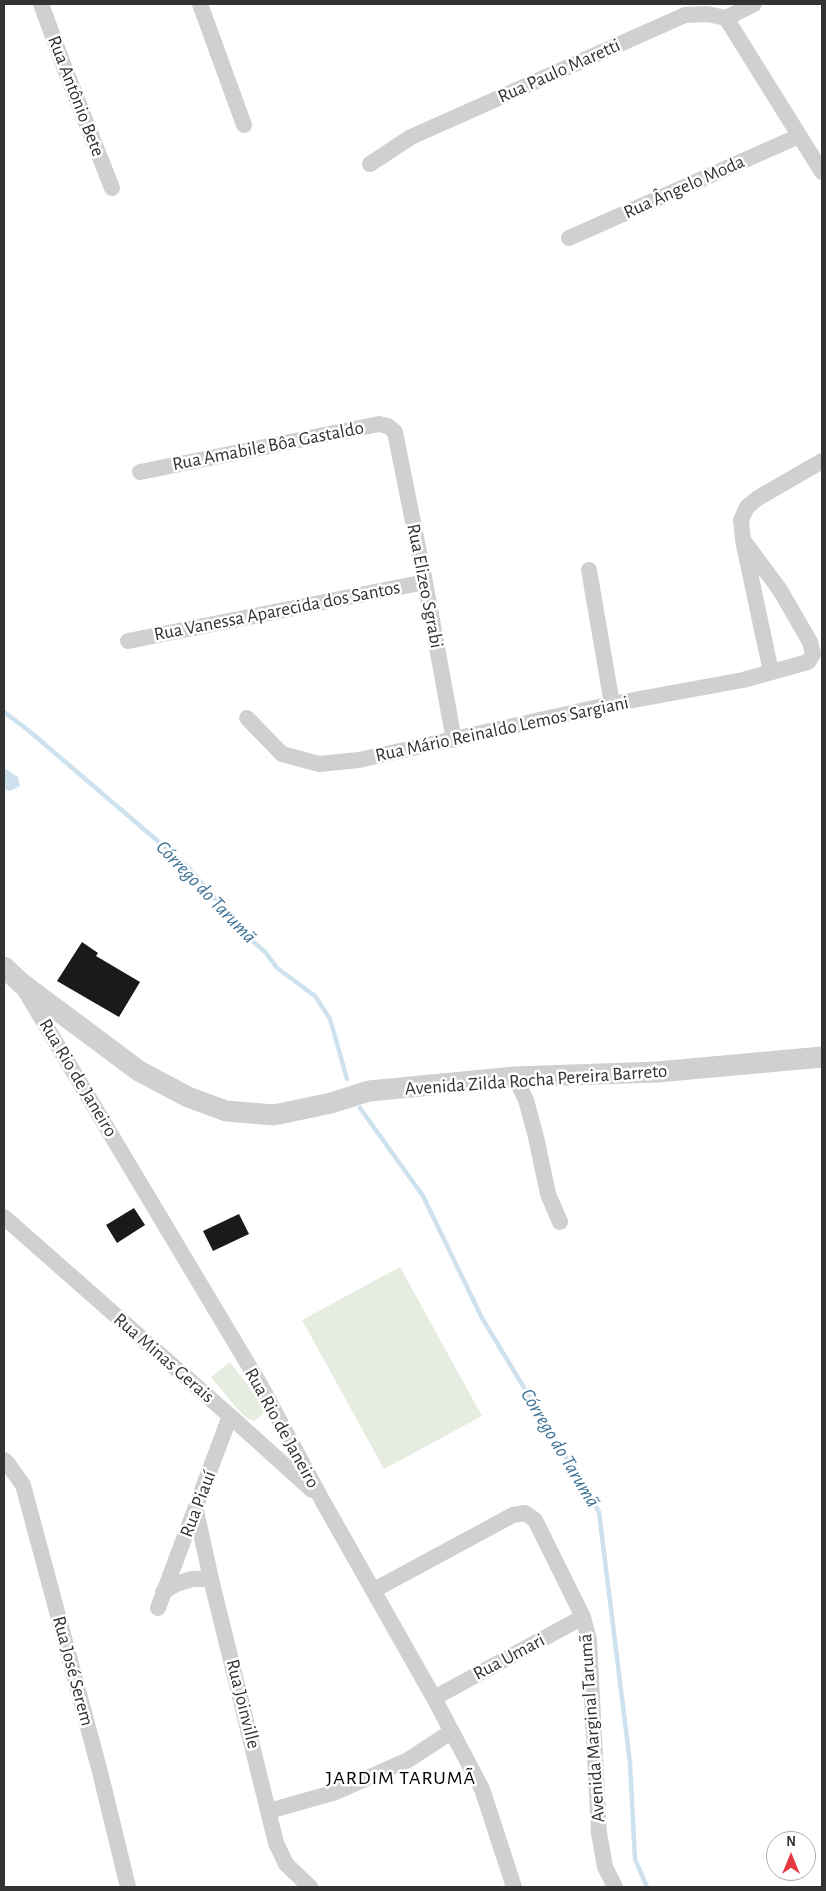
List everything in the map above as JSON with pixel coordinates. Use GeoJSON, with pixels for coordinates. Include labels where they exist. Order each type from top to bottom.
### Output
{"type":"FeatureCollection","features":[{"type":"Feature","properties":{"kind":"street","name":"Rua Antônio Bete"},"geometry":{"type":"LineString","coordinates":[[41,4],[112,188]]}},
{"type":"Feature","properties":{"kind":"street"},"geometry":{"type":"LineString","coordinates":[[200,4],[244,125]]}},
{"type":"Feature","properties":{"kind":"street"},"geometry":{"type":"LineString","coordinates":[[754,4],[726,18],[822,172]]}},
{"type":"Feature","properties":{"kind":"street","name":"Rua Paulo Maretti"},"geometry":{"type":"LineString","coordinates":[[370,164],[411,137],[685,15],[707,14],[726,18]]}},
{"type":"Feature","properties":{"kind":"street","name":"Rua Ângelo Moda"},"geometry":{"type":"LineString","coordinates":[[569,238],[799,136]]}},
{"type":"Feature","properties":{"kind":"street","name":"Rua Amabile Bôa Gastaldo"},"geometry":{"type":"LineString","coordinates":[[140,472],[378,424],[388,426],[395,432]]}},
{"type":"Feature","properties":{"kind":"street","name":"Rua Elizeo Sgrabi"},"geometry":{"type":"LineString","coordinates":[[395,432],[454,740]]}},
{"type":"Feature","properties":{"kind":"street"},"geometry":{"type":"LineString","coordinates":[[770,672],[743,540],[741,520],[747,507],[758,498],[822,461]]}},
{"type":"Feature","properties":{"kind":"street"},"geometry":{"type":"LineString","coordinates":[[743,540],[780,590],[756,601]]}},
{"type":"Feature","properties":{"kind":"street"},"geometry":{"type":"LineString","coordinates":[[589,570],[612,704]]}},
{"type":"Feature","properties":{"kind":"street","name":"Rua Vanessa Aparecida dos Santos"},"geometry":{"type":"LineString","coordinates":[[128,641],[425,582]]}},
{"type":"Feature","properties":{"kind":"street","name":"Rua Mário Reinaldo Lemos Sargiani"},"geometry":{"type":"LineString","coordinates":[[248,718],[282,754],[319,764],[359,760],[612,704],[743,680],[808,662],[812,654],[810,642],[780,590]]}},
{"type":"Feature","properties":{"kind":"street","name":"Avenida Zilda Rocha Pereira Barreto"},"geometry":{"type":"LineString","coordinates":[[4,967],[21,983],[138,1071],[188,1097],[226,1111],[274,1115],[332,1103],[369,1091],[515,1077],[657,1072],[822,1057]]}},
{"type":"Feature","properties":{"kind":"street","name":"Rua Rio de Janeiro"},"geometry":{"type":"LineString","coordinates":[[21,983],[261,1386],[322,1500],[434,1698],[482,1789],[514,1887]]}},
{"type":"Feature","properties":{"kind":"street"},"geometry":{"type":"LineString","coordinates":[[515,1077],[526,1100],[548,1194],[560,1222]]}},
{"type":"Feature","properties":{"kind":"street","name":"Rua Minas Gerais"},"geometry":{"type":"LineString","coordinates":[[4,1217],[230,1416],[322,1500]]}},
{"type":"Feature","properties":{"kind":"street","name":"Rua Piauí"},"geometry":{"type":"LineString","coordinates":[[158,1608],[196,1511],[230,1416]]}},
{"type":"Feature","properties":{"kind":"street","name":"Rua José Serem"},"geometry":{"type":"LineString","coordinates":[[4,1460],[22,1486],[100,1772],[128,1887]]}},
{"type":"Feature","properties":{"kind":"street","name":"Rua Joinville"},"geometry":{"type":"LineString","coordinates":[[196,1511],[276,1842],[286,1864],[310,1887]]}},
{"type":"Feature","properties":{"kind":"street","name":"Avenida Marginal Tarumã"},"geometry":{"type":"LineString","coordinates":[[374,1590],[514,1515],[525,1513],[535,1520],[583,1617],[589,1640],[599,1833],[605,1867],[615,1887]]}},
{"type":"Feature","properties":{"kind":"street"},"geometry":{"type":"LineString","coordinates":[[163,1592],[176,1584],[192,1579],[211,1579]]}},
{"type":"Feature","properties":{"kind":"street","name":"Rua Umari"},"geometry":{"type":"LineString","coordinates":[[434,1698],[583,1617]]}},
{"type":"Feature","properties":{"kind":"street"},"geometry":{"type":"LineString","coordinates":[[269,1811],[336,1792],[408,1760],[451,1732]]}},
{"type":"Feature","properties":{"kind":"shaded area"},"geometry":{"type":"Polygon","coordinates":[[[400,1267],[482,1416],[384,1469],[302,1320],[400,1267]]]}},
{"type":"Feature","properties":{"kind":"shaded area"},"geometry":{"type":"Polygon","coordinates":[[[230,1362],[258,1399],[265,1412],[255,1421],[247,1418],[240,1412],[211,1377],[230,1362]]]}},
{"type":"Feature","properties":{"kind":"water"},"geometry":{"type":"Polygon","coordinates":[[[4,768],[18,777],[20,786],[10,791],[4,789],[4,768]]]}},
{"type":"Feature","properties":{"kind":"building"},"geometry":{"type":"Polygon","coordinates":[[[82,942],[98,953],[96,956],[140,982],[119,1017],[57,981],[82,942]]]}},
{"type":"Feature","properties":{"kind":"building"},"geometry":{"type":"Polygon","coordinates":[[[134,1208],[145,1225],[117,1243],[106,1225],[134,1208]]]}},
{"type":"Feature","properties":{"kind":"building"},"geometry":{"type":"Polygon","coordinates":[[[239,1214],[249,1234],[213,1251],[203,1231],[239,1214]]]}},
{"type":"Feature","properties":{"kind":"waterway","name":"Córrego do Tarumã"},"geometry":{"type":"LineString","coordinates":[[4,712],[28,730],[188,867],[248,937],[266,953],[277,968],[315,996],[330,1019],[347,1079]]}},
{"type":"Feature","properties":{"kind":"waterway","name":"Córrego do Tarumã"},"geometry":{"type":"LineString","coordinates":[[360,1108],[423,1196],[482,1318],[599,1512],[630,1763],[635,1859],[647,1887]]}},
{"type":"Feature","properties":{"kind":"district","name":"JARDIM TARUMÃ"},"geometry":{"type":"Point","coordinates":[401,1778]}}]}
